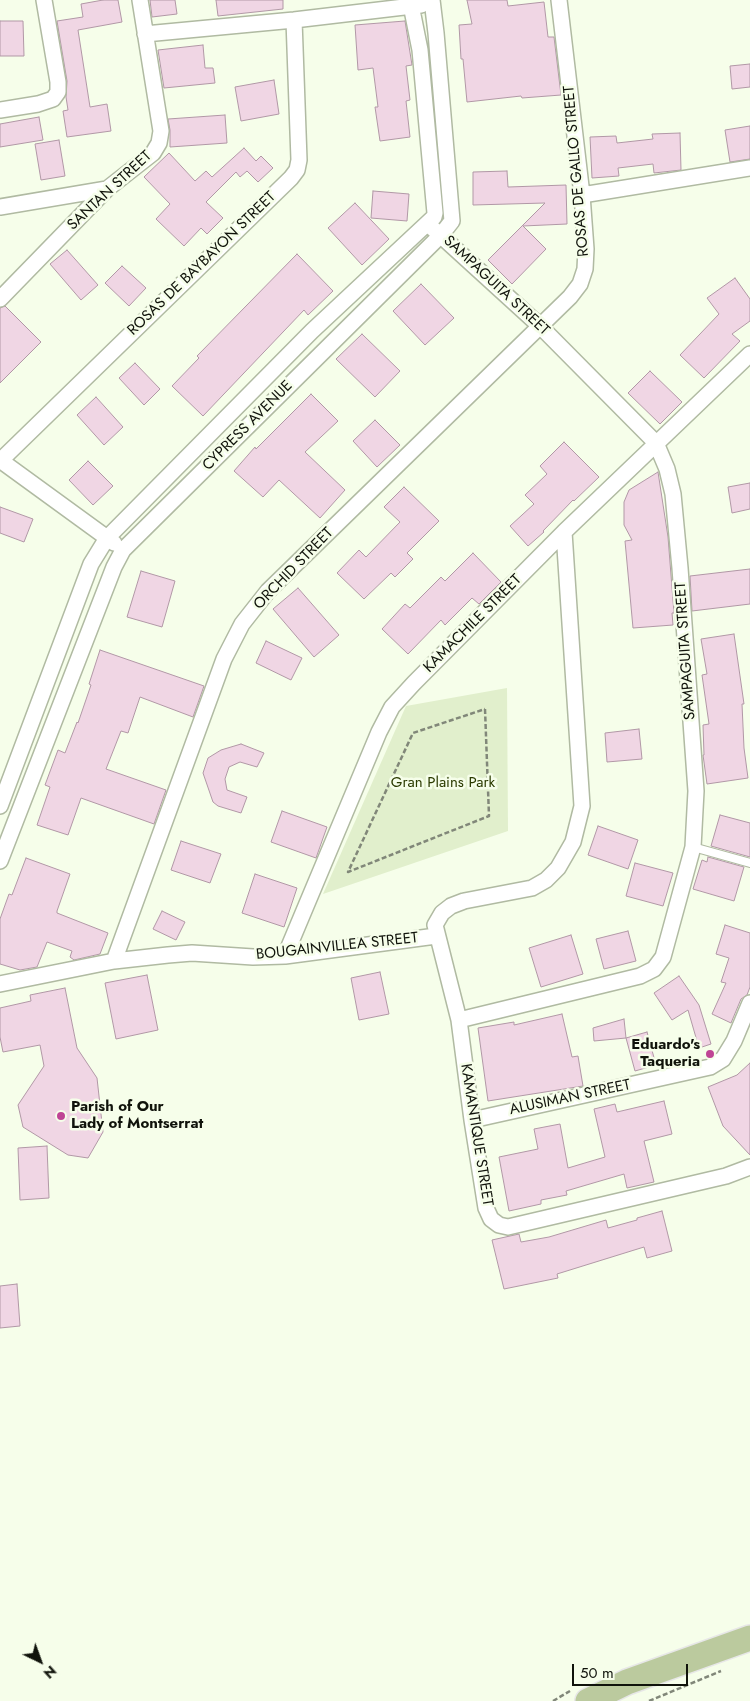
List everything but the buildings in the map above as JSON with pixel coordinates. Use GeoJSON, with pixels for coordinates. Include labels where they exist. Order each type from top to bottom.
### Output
{"type":"FeatureCollection","features":[{"type":"Feature","properties":{"kind":"main road"},"geometry":{"type":"LineString","coordinates":[[588,1701],[627,1682],[750,1638]]}},
{"type":"Feature","properties":{"kind":"street"},"geometry":{"type":"LineString","coordinates":[[0,110],[38,104],[53,99],[58,92],[58,82],[44,0]]}},
{"type":"Feature","properties":{"kind":"street","name":"SANTAN STREET"},"geometry":{"type":"LineString","coordinates":[[0,299],[108,189],[153,153],[159,143],[161,131],[140,0]]}},
{"type":"Feature","properties":{"kind":"street","name":"ROSAS DE GALLO STREET"},"geometry":{"type":"LineString","coordinates":[[540,326],[570,297],[580,284],[585,269],[586,249],[582,195],[559,0]]}},
{"type":"Feature","properties":{"kind":"street"},"geometry":{"type":"LineString","coordinates":[[145,34],[294,20],[432,1]]}},
{"type":"Feature","properties":{"kind":"street","name":"CYPRESS AVENUE"},"geometry":{"type":"LineString","coordinates":[[0,861],[114,566],[123,550],[450,224],[452,218],[432,1]]}},
{"type":"Feature","properties":{"kind":"street"},"geometry":{"type":"LineString","coordinates":[[411,4],[420,50],[435,213],[428,224]]}},
{"type":"Feature","properties":{"kind":"street","name":"ROSAS DE BAYBAYON STREET"},"geometry":{"type":"LineString","coordinates":[[0,461],[291,178],[297,170],[299,160],[294,20]]}},
{"type":"Feature","properties":{"kind":"street"},"geometry":{"type":"LineString","coordinates":[[582,195],[750,168]]}},
{"type":"Feature","properties":{"kind":"street"},"geometry":{"type":"LineString","coordinates":[[0,207],[108,189]]}},
{"type":"Feature","properties":{"kind":"street","name":"CYPRESS AVENUE"},"geometry":{"type":"LineString","coordinates":[[0,806],[91,564],[107,538],[312,331],[428,224]]}},
{"type":"Feature","properties":{"kind":"street","name":"SAMPAGUITA STREET"},"geometry":{"type":"LineString","coordinates":[[428,224],[540,326],[656,443],[667,469],[673,494],[696,790],[693,847],[663,957],[654,969],[640,976],[459,1020]]}},
{"type":"Feature","properties":{"kind":"street","name":"ORCHID STREET"},"geometry":{"type":"LineString","coordinates":[[114,961],[224,659],[242,624],[268,592],[540,326]]}},
{"type":"Feature","properties":{"kind":"street","name":"KAMACHILE STREET"},"geometry":{"type":"LineString","coordinates":[[286,956],[379,732],[392,707],[564,532],[750,354]]}},
{"type":"Feature","properties":{"kind":"street"},"geometry":{"type":"LineString","coordinates":[[0,461],[123,550]]}},
{"type":"Feature","properties":{"kind":"street"},"geometry":{"type":"LineString","coordinates":[[436,936],[434,925],[442,912],[464,901],[532,888],[546,880],[558,868],[573,842],[582,806],[564,532]]}},
{"type":"Feature","properties":{"kind":"street"},"geometry":{"type":"LineString","coordinates":[[12,776],[30,783]]}},
{"type":"Feature","properties":{"kind":"street","name":"BOUGAINVILLEA STREET"},"geometry":{"type":"LineString","coordinates":[[0,984],[114,961],[192,953],[254,957],[286,956],[436,936]]}},
{"type":"Feature","properties":{"kind":"street","name":"KAMANTIQUE STREET"},"geometry":{"type":"LineString","coordinates":[[436,936],[459,1020],[486,1208],[491,1219],[499,1225],[508,1227],[726,1176],[750,1167]]}},
{"type":"Feature","properties":{"kind":"street","name":"ALUSIMAN STREET"},"geometry":{"type":"LineString","coordinates":[[472,1120],[710,1067],[723,1059],[734,1041],[750,1003]]}},
{"type":"Feature","properties":{"kind":"lane"},"geometry":{"type":"LineString","coordinates":[[693,847],[750,863]]}},
{"type":"Feature","properties":{"kind":"path"},"geometry":{"type":"LineString","coordinates":[[485,709],[489,816],[348,872],[413,733],[485,709]]}},
{"type":"Feature","properties":{"kind":"path"},"geometry":{"type":"LineString","coordinates":[[648,1701],[729,1668]]}},
{"type":"Feature","properties":{"kind":"green space","name":"Gran Plains Park"},"geometry":{"type":"Polygon","coordinates":[[[507,688],[508,831],[323,894],[406,706],[507,688]]]}},
{"type":"Feature","properties":{"kind":"place","name":"Eduardo's Taqueria"},"geometry":{"type":"Point","coordinates":[710,1054]}},
{"type":"Feature","properties":{"kind":"place","name":"Parish of Our Lady of Montserrat"},"geometry":{"type":"Point","coordinates":[61,1116]}}]}
